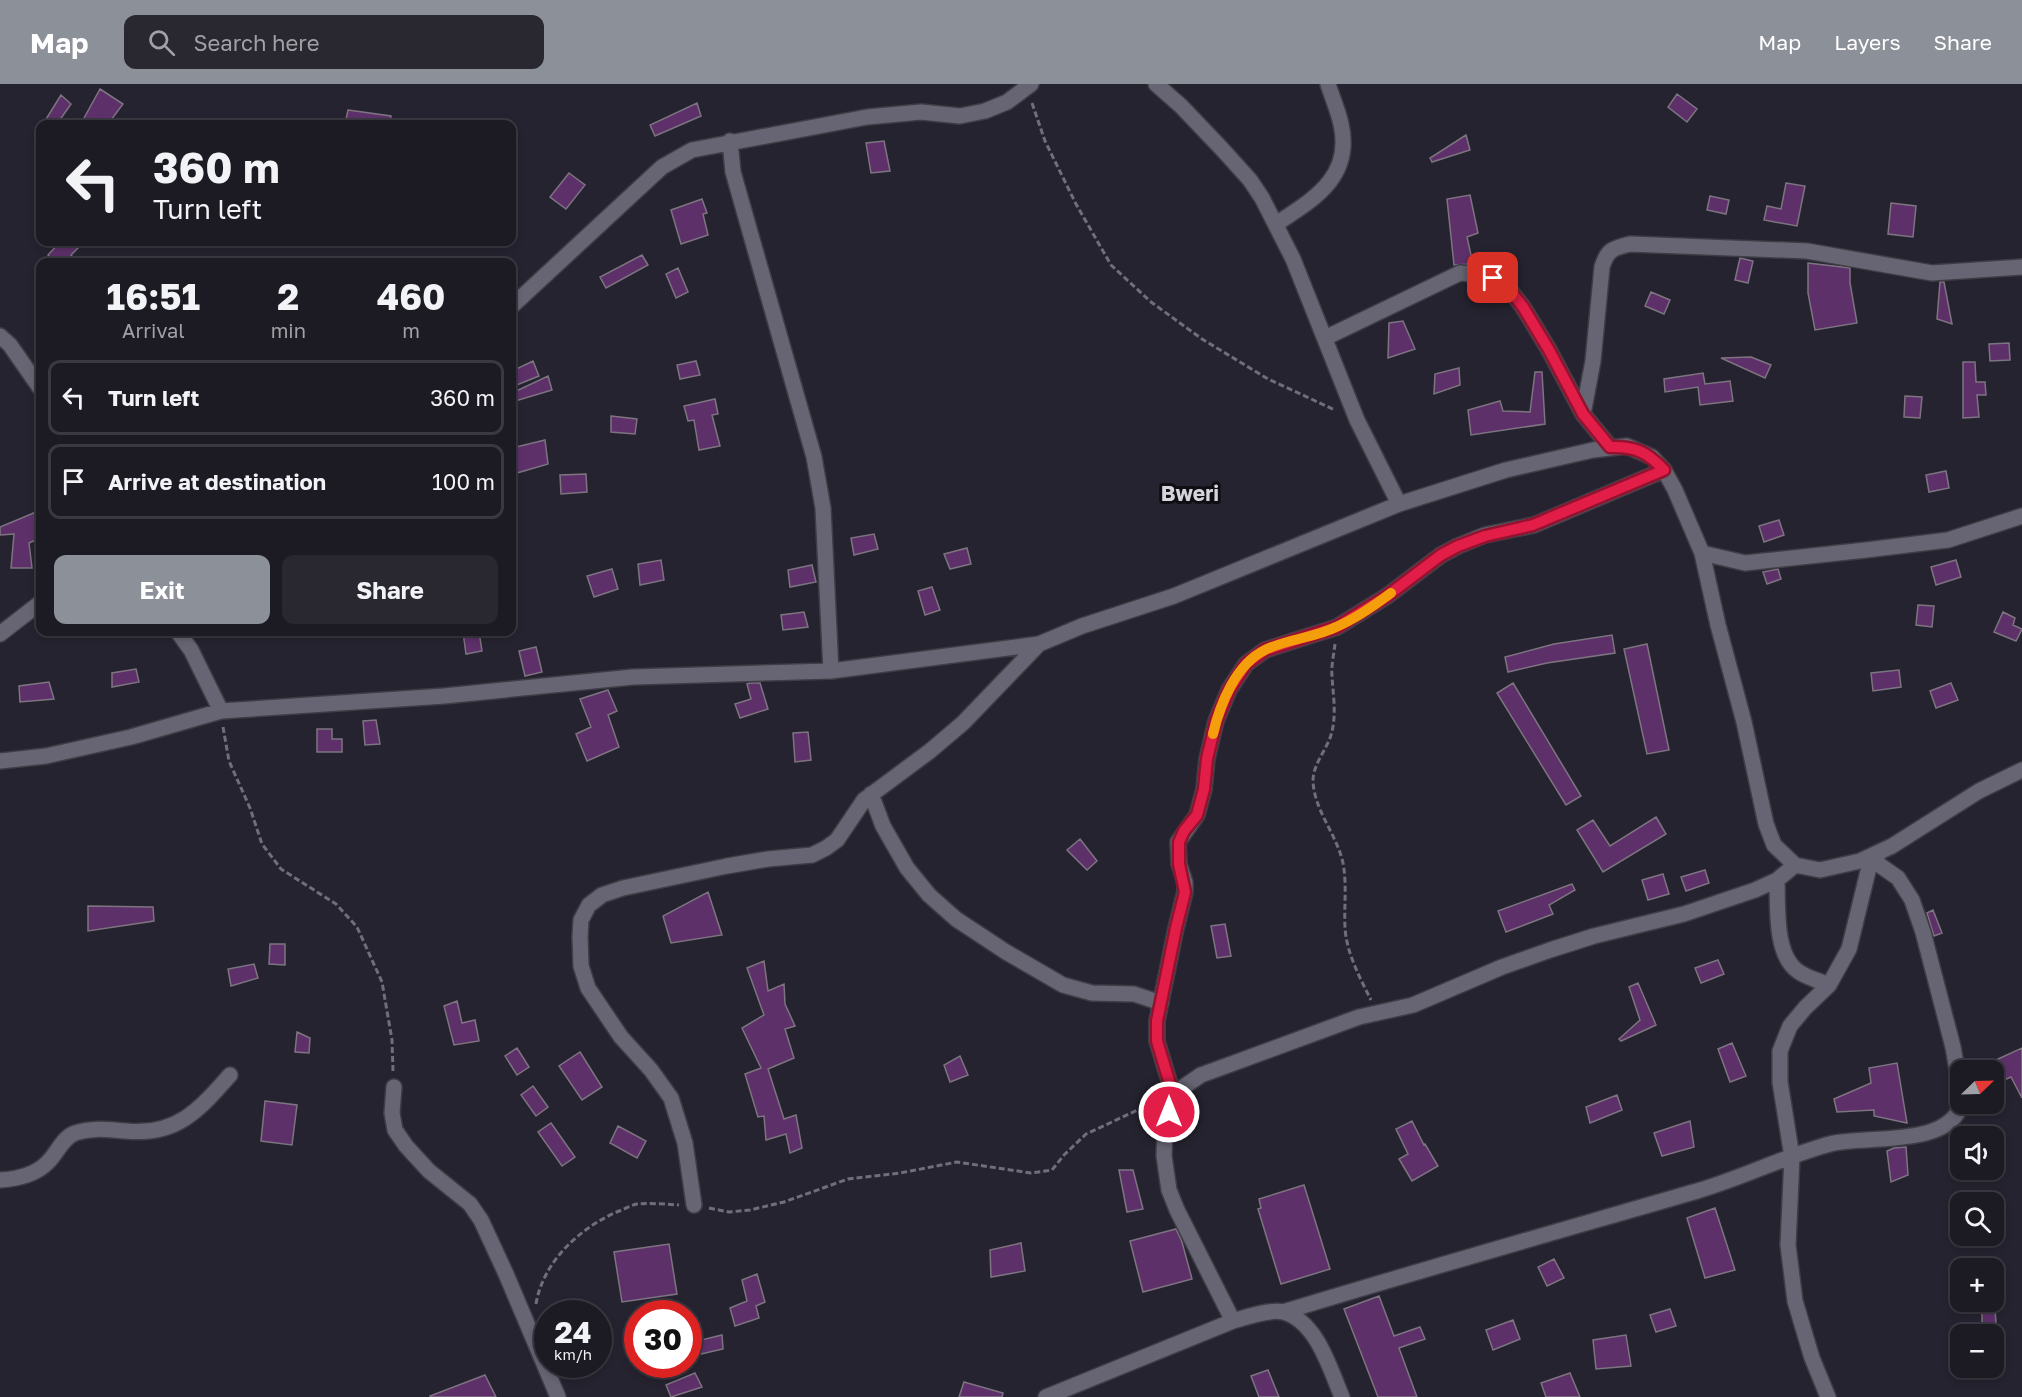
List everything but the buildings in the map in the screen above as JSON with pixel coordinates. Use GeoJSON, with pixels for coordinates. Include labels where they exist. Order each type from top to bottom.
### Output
{"type":"FeatureCollection","features":[{"type":"Feature","properties":{"kind":"street"},"geometry":{"type":"LineString","coordinates":[[1156,84],[1181,106],[1251,180],[1293,259],[1358,420],[1399,504]]}},
{"type":"Feature","properties":{"kind":"street"},"geometry":{"type":"LineString","coordinates":[[1275,224],[1316,198],[1331,181],[1339,166],[1344,146],[1341,123],[1328,84]]}},
{"type":"Feature","properties":{"kind":"street"},"geometry":{"type":"LineString","coordinates":[[516,302],[662,167],[692,150],[730,141],[867,117],[921,112],[960,116],[985,111],[1007,102],[1029,86]]}},
{"type":"Feature","properties":{"kind":"street"},"geometry":{"type":"LineString","coordinates":[[730,141],[733,172],[814,457],[824,508],[831,671]]}},
{"type":"Feature","properties":{"kind":"street"},"geometry":{"type":"LineString","coordinates":[[1583,414],[1593,361],[1602,267],[1606,255],[1617,247],[1630,244],[1807,251],[1932,273],[2022,267]]}},
{"type":"Feature","properties":{"kind":"street"},"geometry":{"type":"LineString","coordinates":[[1325,338],[1437,282],[1460,273],[1486,275],[1509,289],[1523,307],[1583,414],[1610,447]]}},
{"type":"Feature","properties":{"kind":"street"},"geometry":{"type":"LineString","coordinates":[[0,336],[10,345],[36,382]]}},
{"type":"Feature","properties":{"kind":"street"},"geometry":{"type":"LineString","coordinates":[[0,761],[46,756],[110,742],[221,711],[444,696],[633,676],[831,671],[1039,644],[1082,626],[1174,596],[1399,504],[1506,470],[1610,447],[1627,446],[1652,457],[1664,470],[1675,490],[1701,554],[1744,722],[1766,824],[1774,845],[1795,865],[1820,870],[1860,861],[1892,846]]}},
{"type":"Feature","properties":{"kind":"street"},"geometry":{"type":"LineString","coordinates":[[1233,1321],[1169,1190],[1164,1156],[1165,1130],[1173,1094],[1157,1041],[1157,1021],[1185,892],[1179,864],[1179,842],[1184,831],[1197,815],[1216,721],[1229,690],[1246,664],[1265,650],[1337,627],[1387,596],[1441,555],[1458,546],[1485,536],[1533,525],[1664,470]]}},
{"type":"Feature","properties":{"kind":"street"},"geometry":{"type":"LineString","coordinates":[[1701,554],[1744,562],[1866,550],[1948,540],[2022,516]]}},
{"type":"Feature","properties":{"kind":"street"},"geometry":{"type":"LineString","coordinates":[[0,634],[36,606]]}},
{"type":"Feature","properties":{"kind":"street"},"geometry":{"type":"LineString","coordinates":[[181,636],[191,650],[221,711]]}},
{"type":"Feature","properties":{"kind":"street"},"geometry":{"type":"LineString","coordinates":[[694,1205],[685,1143],[671,1098],[651,1070],[621,1037],[588,988],[581,966],[581,920],[589,905],[602,895],[623,888],[727,866],[812,855],[837,840],[864,800],[963,723],[1039,644]]}},
{"type":"Feature","properties":{"kind":"street"},"geometry":{"type":"LineString","coordinates":[[1828,1397],[1812,1358],[1795,1301],[1788,1245],[1792,1157],[1780,1082],[1780,1051],[1790,1026],[1829,985],[1849,949],[1871,859],[1978,791],[2022,770]]}},
{"type":"Feature","properties":{"kind":"street"},"geometry":{"type":"LineString","coordinates":[[871,794],[887,834],[907,868],[929,895],[956,919],[1006,952],[1063,985],[1092,993],[1134,994],[1161,1002]]}},
{"type":"Feature","properties":{"kind":"street"},"geometry":{"type":"LineString","coordinates":[[1871,859],[1898,878],[1912,900],[1923,932],[1955,1060]]}},
{"type":"Feature","properties":{"kind":"street"},"geometry":{"type":"LineString","coordinates":[[1173,1094],[1202,1075],[1377,1012],[1413,1005],[1502,967],[1550,950],[1594,936],[1684,914],[1755,890],[1777,880],[1795,865]]}},
{"type":"Feature","properties":{"kind":"street"},"geometry":{"type":"LineString","coordinates":[[1777,880],[1779,931],[1785,955],[1797,971],[1829,985]]}},
{"type":"Feature","properties":{"kind":"street"},"geometry":{"type":"LineString","coordinates":[[0,1180],[32,1173],[47,1163],[72,1134],[85,1130],[151,1132],[167,1128],[184,1120],[203,1105],[230,1075]]}},
{"type":"Feature","properties":{"kind":"street"},"geometry":{"type":"LineString","coordinates":[[394,1087],[392,1113],[395,1130],[429,1171],[470,1204],[481,1220],[558,1397]]}},
{"type":"Feature","properties":{"kind":"street"},"geometry":{"type":"LineString","coordinates":[[1046,1397],[1233,1321],[1253,1315],[1283,1312],[1698,1191],[1828,1144],[1848,1140],[1921,1135],[1935,1131],[1948,1123],[1956,1114]]}},
{"type":"Feature","properties":{"kind":"street"},"geometry":{"type":"LineString","coordinates":[[1283,1312],[1306,1325],[1320,1343],[1342,1397]]}},
{"type":"Feature","properties":{"kind":"path"},"geometry":{"type":"LineString","coordinates":[[1029,86],[1045,141],[1076,204],[1111,265],[1151,302],[1202,339],[1268,379],[1358,420]]}},
{"type":"Feature","properties":{"kind":"path"},"geometry":{"type":"LineString","coordinates":[[1337,627],[1332,674],[1335,708],[1331,735],[1315,768],[1313,783],[1320,808],[1343,862],[1347,940],[1355,965],[1377,1012]]}},
{"type":"Feature","properties":{"kind":"path"},"geometry":{"type":"LineString","coordinates":[[221,711],[229,761],[250,808],[262,844],[281,869],[336,904],[357,927],[370,954],[382,982],[392,1040],[394,1087]]}},
{"type":"Feature","properties":{"kind":"path"},"geometry":{"type":"LineString","coordinates":[[531,1333],[538,1291],[554,1262],[574,1239],[602,1218],[635,1204],[694,1205],[729,1212],[750,1210],[784,1202],[848,1179],[900,1173],[957,1162],[1030,1173],[1052,1170],[1086,1134],[1173,1094]]}},
{"type":"Feature","properties":{"kind":"slow traffic"},"geometry":{"type":"LineString","coordinates":[[1213,734],[1229,690],[1246,664],[1265,650],[1337,627],[1391,593]]}},
{"type":"Feature","properties":{"kind":"district","name":"Bweri"},"geometry":{"type":"Point","coordinates":[1190,493]}},
{"type":"Feature","properties":{"kind":"route"},"geometry":{"type":"LineString","coordinates":[[1169,1112],[1173,1094],[1157,1041],[1157,1021],[1185,892],[1185,882],[1177,852],[1181,836],[1197,815],[1216,721],[1229,690],[1246,664],[1265,650],[1337,627],[1387,596],[1441,555],[1458,546],[1485,536],[1533,525],[1664,470],[1652,457],[1640,451],[1627,446],[1610,447],[1583,414],[1523,307],[1509,289],[1493,278]]}}]}
